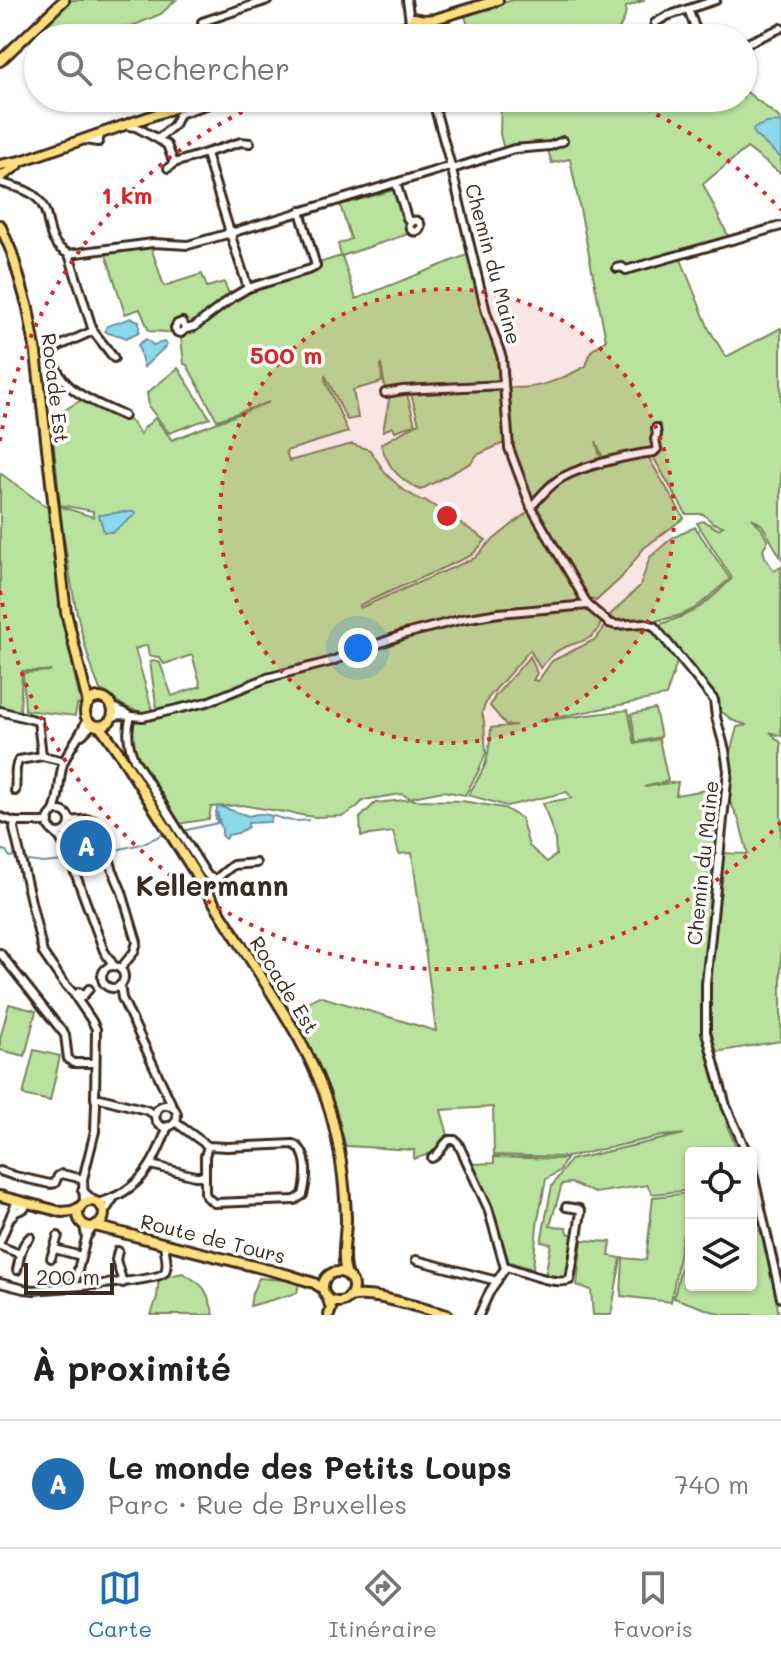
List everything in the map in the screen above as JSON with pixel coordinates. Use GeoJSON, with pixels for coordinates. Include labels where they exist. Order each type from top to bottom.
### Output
{"type":"FeatureCollection","features":[{"type":"Feature","properties":{"kind":"main road"},"geometry":{"type":"LineString","coordinates":[[39,24],[64,0]]}},
{"type":"Feature","properties":{"kind":"main road"},"geometry":{"type":"LineString","coordinates":[[431,24],[498,0]]}},
{"type":"Feature","properties":{"kind":"main road"},"geometry":{"type":"LineString","coordinates":[[0,61],[24,38]]}},
{"type":"Feature","properties":{"kind":"main road"},"geometry":{"type":"LineString","coordinates":[[1,176],[65,144],[162,112]]}},
{"type":"Feature","properties":{"kind":"main road","name":"Rocade Est"},"geometry":{"type":"LineString","coordinates":[[1,225],[23,287],[36,353],[66,612],[88,703]]}},
{"type":"Feature","properties":{"kind":"main road","name":"Rocade Est"},"geometry":{"type":"LineString","coordinates":[[74,645],[88,683],[99,698]]}},
{"type":"Feature","properties":{"kind":"main road"},"geometry":{"type":"LineString","coordinates":[[99,698],[111,706],[110,719],[92,723],[85,710],[88,703],[99,698]]}},
{"type":"Feature","properties":{"kind":"main road","name":"Rocade Est"},"geometry":{"type":"LineString","coordinates":[[110,719],[122,757]]}},
{"type":"Feature","properties":{"kind":"main road","name":"Rocade Est"},"geometry":{"type":"LineString","coordinates":[[92,723],[103,730],[122,757],[286,1015],[313,1065],[338,1142],[343,1174],[343,1263],[346,1273]]}},
{"type":"Feature","properties":{"kind":"main road"},"geometry":{"type":"LineString","coordinates":[[0,1199],[62,1212],[96,1202]]}},
{"type":"Feature","properties":{"kind":"main road","name":"Route de Tours"},"geometry":{"type":"LineString","coordinates":[[0,1199],[302,1278],[323,1289]]}},
{"type":"Feature","properties":{"kind":"main road","name":"Route de Tours"},"geometry":{"type":"LineString","coordinates":[[96,1202],[106,1223],[116,1231]]}},
{"type":"Feature","properties":{"kind":"main road"},"geometry":{"type":"LineString","coordinates":[[81,1205],[88,1224],[100,1222],[104,1215]]}},
{"type":"Feature","properties":{"kind":"main road","name":"Rocade Est"},"geometry":{"type":"LineString","coordinates":[[329,1275],[340,1253],[345,1210]]}},
{"type":"Feature","properties":{"kind":"main road"},"geometry":{"type":"LineString","coordinates":[[331,1315],[323,1289],[329,1275],[346,1273],[354,1284],[382,1299]]}},
{"type":"Feature","properties":{"kind":"main road","name":"Route de Tours"},"geometry":{"type":"LineString","coordinates":[[302,1278],[329,1275]]}},
{"type":"Feature","properties":{"kind":"main road"},"geometry":{"type":"LineString","coordinates":[[350,1297],[354,1284]]}},
{"type":"Feature","properties":{"kind":"main road"},"geometry":{"type":"LineString","coordinates":[[328,1299],[336,1303],[359,1295],[447,1315]]}},
{"type":"Feature","properties":{"kind":"main road"},"geometry":{"type":"LineString","coordinates":[[331,1315],[341,1302]]}},
{"type":"Feature","properties":{"kind":"street"},"geometry":{"type":"LineString","coordinates":[[202,22],[268,0]]}},
{"type":"Feature","properties":{"kind":"street"},"geometry":{"type":"LineString","coordinates":[[655,23],[716,0]]}},
{"type":"Feature","properties":{"kind":"street"},"geometry":{"type":"LineString","coordinates":[[688,9],[694,24]]}},
{"type":"Feature","properties":{"kind":"street"},"geometry":{"type":"LineString","coordinates":[[757,39],[781,28]]}},
{"type":"Feature","properties":{"kind":"street"},"geometry":{"type":"LineString","coordinates":[[158,139],[174,125],[179,114],[185,112]]}},
{"type":"Feature","properties":{"kind":"street","name":"Chemin du Maine"},"geometry":{"type":"LineString","coordinates":[[436,112],[486,312],[502,358],[509,448],[531,507],[588,605],[609,623],[654,626],[711,695],[716,706],[728,771],[706,984],[706,1032],[726,1106],[744,1147]]}},
{"type":"Feature","properties":{"kind":"street"},"geometry":{"type":"LineString","coordinates":[[120,126],[136,127],[167,145],[171,166],[241,142],[250,143]]}},
{"type":"Feature","properties":{"kind":"street"},"geometry":{"type":"LineString","coordinates":[[1,176],[37,198],[53,241],[58,249],[69,254],[153,243],[188,245],[514,149],[550,146],[563,141]]}},
{"type":"Feature","properties":{"kind":"street"},"geometry":{"type":"LineString","coordinates":[[206,154],[248,288]]}},
{"type":"Feature","properties":{"kind":"street"},"geometry":{"type":"LineString","coordinates":[[396,183],[410,222]]}},
{"type":"Feature","properties":{"kind":"street"},"geometry":{"type":"LineString","coordinates":[[186,329],[194,327],[248,288],[316,266],[300,211]]}},
{"type":"Feature","properties":{"kind":"street"},"geometry":{"type":"LineString","coordinates":[[617,268],[626,270],[781,226]]}},
{"type":"Feature","properties":{"kind":"street"},"geometry":{"type":"LineString","coordinates":[[69,254],[93,331],[114,358]]}},
{"type":"Feature","properties":{"kind":"street"},"geometry":{"type":"LineString","coordinates":[[93,331],[57,347],[52,355],[54,364],[70,388],[124,416]]}},
{"type":"Feature","properties":{"kind":"street"},"geometry":{"type":"LineString","coordinates":[[385,393],[504,385]]}},
{"type":"Feature","properties":{"kind":"street"},"geometry":{"type":"LineString","coordinates":[[531,507],[563,476],[610,461],[654,452],[657,449],[656,428]]}},
{"type":"Feature","properties":{"kind":"street"},"geometry":{"type":"LineString","coordinates":[[110,719],[143,717],[207,702],[259,680],[329,662],[419,629],[482,615],[588,605]]}},
{"type":"Feature","properties":{"kind":"street"},"geometry":{"type":"LineString","coordinates":[[111,706],[130,716]]}},
{"type":"Feature","properties":{"kind":"street"},"geometry":{"type":"LineString","coordinates":[[0,711],[38,721],[42,756]]}},
{"type":"Feature","properties":{"kind":"street"},"geometry":{"type":"LineString","coordinates":[[130,716],[129,744],[134,759],[209,877],[216,879],[233,865],[256,863]]}},
{"type":"Feature","properties":{"kind":"street"},"geometry":{"type":"LineString","coordinates":[[92,723],[64,761],[59,794],[49,822],[67,851],[104,951],[123,977],[116,986]]}},
{"type":"Feature","properties":{"kind":"street"},"geometry":{"type":"LineString","coordinates":[[15,791],[17,763],[22,759],[42,756],[64,761]]}},
{"type":"Feature","properties":{"kind":"street"},"geometry":{"type":"LineString","coordinates":[[59,794],[70,821]]}},
{"type":"Feature","properties":{"kind":"street"},"geometry":{"type":"LineString","coordinates":[[53,813],[65,813]]}},
{"type":"Feature","properties":{"kind":"street"},"geometry":{"type":"LineString","coordinates":[[0,817],[15,822],[49,822]]}},
{"type":"Feature","properties":{"kind":"street"},"geometry":{"type":"LineString","coordinates":[[70,821],[91,819],[101,829],[137,942],[134,952],[117,968],[105,969]]}},
{"type":"Feature","properties":{"kind":"street"},"geometry":{"type":"LineString","coordinates":[[67,851],[66,830],[70,821]]}},
{"type":"Feature","properties":{"kind":"street"},"geometry":{"type":"LineString","coordinates":[[15,822],[14,829],[43,953],[63,982],[79,996],[96,1029],[95,1088],[98,1101],[81,1205]]}},
{"type":"Feature","properties":{"kind":"street"},"geometry":{"type":"LineString","coordinates":[[53,831],[60,833],[66,830]]}},
{"type":"Feature","properties":{"kind":"street"},"geometry":{"type":"LineString","coordinates":[[103,982],[104,951]]}},
{"type":"Feature","properties":{"kind":"street"},"geometry":{"type":"LineString","coordinates":[[0,953],[65,1035],[68,1059],[73,1063],[95,1063]]}},
{"type":"Feature","properties":{"kind":"street"},"geometry":{"type":"LineString","coordinates":[[79,996],[103,982],[116,986],[177,1115],[175,1122]]}},
{"type":"Feature","properties":{"kind":"street"},"geometry":{"type":"LineString","coordinates":[[164,1126],[156,1120],[165,1093]]}},
{"type":"Feature","properties":{"kind":"street"},"geometry":{"type":"LineString","coordinates":[[98,1101],[110,1100],[146,1110],[173,1107]]}},
{"type":"Feature","properties":{"kind":"street"},"geometry":{"type":"LineString","coordinates":[[164,1126],[175,1122]]}},
{"type":"Feature","properties":{"kind":"street"},"geometry":{"type":"LineString","coordinates":[[175,1122],[208,1146],[297,1145],[305,1155],[303,1195],[295,1200],[214,1203],[205,1193],[208,1146]]}},
{"type":"Feature","properties":{"kind":"street"},"geometry":{"type":"LineString","coordinates":[[82,1190],[96,1202],[115,1197],[138,1182],[163,1142],[164,1126]]}},
{"type":"Feature","properties":{"kind":"street"},"geometry":{"type":"LineString","coordinates":[[432,1158],[449,1140],[455,1140],[488,1208],[505,1268],[479,1315]]}},
{"type":"Feature","properties":{"kind":"street"},"geometry":{"type":"LineString","coordinates":[[151,1165],[205,1176]]}},
{"type":"Feature","properties":{"kind":"street"},"geometry":{"type":"LineString","coordinates":[[0,1171],[50,1184],[55,1183],[62,1174],[83,1179]]}},
{"type":"Feature","properties":{"kind":"street"},"geometry":{"type":"LineString","coordinates":[[757,1191],[781,1298]]}},
{"type":"Feature","properties":{"kind":"street"},"geometry":{"type":"LineString","coordinates":[[104,1215],[115,1197]]}},
{"type":"Feature","properties":{"kind":"street"},"geometry":{"type":"LineString","coordinates":[[20,1254],[0,1244],[15,1205],[47,1209]]}},
{"type":"Feature","properties":{"kind":"street"},"geometry":{"type":"LineString","coordinates":[[505,1268],[564,1282],[570,1280],[581,1210],[566,1207]]}},
{"type":"Feature","properties":{"kind":"street"},"geometry":{"type":"LineString","coordinates":[[10,1219],[25,1208]]}},
{"type":"Feature","properties":{"kind":"street"},"geometry":{"type":"LineString","coordinates":[[74,1286],[88,1224]]}},
{"type":"Feature","properties":{"kind":"street"},"geometry":{"type":"LineString","coordinates":[[51,1258],[58,1236]]}},
{"type":"Feature","properties":{"kind":"street"},"geometry":{"type":"LineString","coordinates":[[17,1270],[20,1254],[30,1237]]}},
{"type":"Feature","properties":{"kind":"street"},"geometry":{"type":"LineString","coordinates":[[0,1283],[34,1290],[123,1283],[161,1275],[166,1263],[164,1243]]}},
{"type":"Feature","properties":{"kind":"street"},"geometry":{"type":"LineString","coordinates":[[55,1249],[81,1256]]}},
{"type":"Feature","properties":{"kind":"street"},"geometry":{"type":"LineString","coordinates":[[118,1251],[116,1260],[123,1283]]}},
{"type":"Feature","properties":{"kind":"street"},"geometry":{"type":"LineString","coordinates":[[416,1260],[497,1281]]}},
{"type":"Feature","properties":{"kind":"green space"},"geometry":{"type":"Polygon","coordinates":[[[72,0],[176,0],[161,14],[137,24],[46,24],[72,0]]]}},
{"type":"Feature","properties":{"kind":"green space"},"geometry":{"type":"Polygon","coordinates":[[[512,0],[645,0],[626,7],[622,24],[468,24],[465,16],[512,0]]]}},
{"type":"Feature","properties":{"kind":"green space"},"geometry":{"type":"Polygon","coordinates":[[[757,100],[781,119],[781,174],[747,148],[703,184],[731,242],[680,257],[709,329],[726,357],[781,328],[781,558],[762,525],[752,518],[768,541],[763,549],[765,557],[774,571],[781,567],[781,736],[770,732],[781,743],[781,1041],[710,1053],[727,1126],[736,1147],[685,1147],[685,1191],[652,1194],[647,1185],[595,1193],[571,1183],[562,1184],[550,1226],[566,1227],[569,1234],[574,1234],[567,1279],[545,1276],[551,1244],[541,1242],[552,1186],[570,1160],[684,1134],[567,1157],[494,1155],[493,1107],[441,1110],[448,1135],[433,1153],[414,1159],[414,1150],[346,1146],[328,1087],[290,1011],[319,996],[436,1031],[412,853],[399,854],[393,832],[361,836],[360,818],[375,803],[413,799],[401,794],[364,800],[343,816],[314,817],[241,805],[211,807],[209,819],[178,824],[132,750],[130,741],[136,716],[152,713],[125,707],[100,690],[92,668],[74,600],[59,506],[93,517],[93,511],[60,505],[51,418],[83,399],[124,416],[140,435],[155,418],[172,440],[269,402],[217,420],[184,364],[181,338],[218,311],[181,333],[149,331],[140,309],[125,314],[106,254],[151,247],[164,286],[202,274],[207,287],[224,282],[232,301],[248,291],[320,268],[319,263],[341,256],[338,244],[351,239],[340,205],[394,190],[408,234],[342,256],[356,299],[469,254],[485,322],[496,348],[500,381],[385,388],[381,364],[382,382],[353,390],[358,418],[347,420],[325,375],[348,432],[286,451],[289,461],[352,444],[370,450],[386,474],[402,489],[425,500],[486,540],[472,555],[360,605],[360,608],[475,558],[529,511],[585,603],[480,613],[430,624],[212,698],[157,711],[150,662],[160,663],[172,696],[201,686],[192,655],[164,664],[159,657],[149,656],[147,645],[135,649],[153,713],[210,705],[290,672],[381,647],[419,632],[515,614],[584,607],[594,612],[601,623],[593,635],[556,652],[540,668],[530,650],[488,698],[482,712],[486,753],[465,795],[443,791],[413,797],[414,800],[462,801],[504,808],[521,818],[529,846],[547,862],[556,855],[555,839],[543,803],[572,798],[567,792],[507,806],[468,795],[486,763],[491,728],[516,725],[506,725],[490,706],[495,696],[530,656],[537,673],[533,680],[538,681],[552,661],[596,639],[607,624],[627,628],[645,627],[656,631],[678,659],[666,696],[539,721],[628,710],[635,744],[659,739],[668,781],[644,787],[678,782],[676,795],[723,787],[737,727],[747,725],[734,721],[719,710],[709,688],[661,629],[661,624],[700,607],[732,578],[697,523],[703,521],[718,529],[723,526],[713,523],[703,514],[686,514],[652,455],[647,455],[684,518],[644,548],[621,578],[596,601],[589,598],[541,526],[534,507],[565,479],[606,465],[596,441],[601,461],[564,473],[531,502],[513,448],[508,387],[539,386],[568,375],[586,366],[591,351],[606,340],[570,159],[552,163],[546,144],[504,150],[500,134],[501,112],[757,112],[757,100]],[[724,789],[704,975],[716,914],[722,853],[748,854],[739,820],[724,789]]]}},
{"type":"Feature","properties":{"kind":"green space"},"geometry":{"type":"Polygon","coordinates":[[[178,368],[210,418],[169,433],[149,407],[147,393],[178,368]]]}},
{"type":"Feature","properties":{"kind":"green space"},"geometry":{"type":"Polygon","coordinates":[[[502,388],[506,442],[477,455],[471,463],[420,490],[400,477],[387,460],[381,444],[419,423],[411,394],[502,388]]]}},
{"type":"Feature","properties":{"kind":"green space"},"geometry":{"type":"Polygon","coordinates":[[[407,394],[415,424],[395,431],[393,427],[383,431],[390,395],[407,394]]]}},
{"type":"Feature","properties":{"kind":"green space"},"geometry":{"type":"Polygon","coordinates":[[[0,473],[48,508],[70,656],[81,704],[77,705],[75,716],[25,710],[23,673],[51,671],[22,671],[20,712],[0,708],[0,473]]]}},
{"type":"Feature","properties":{"kind":"green space"},"geometry":{"type":"Polygon","coordinates":[[[695,527],[730,579],[699,605],[681,615],[652,621],[613,621],[610,615],[640,586],[650,557],[672,538],[695,527]]]}},
{"type":"Feature","properties":{"kind":"green space"},"geometry":{"type":"Polygon","coordinates":[[[655,709],[661,737],[636,742],[631,714],[655,709]]]}},
{"type":"Feature","properties":{"kind":"green space"},"geometry":{"type":"Polygon","coordinates":[[[9,1004],[36,1011],[25,1056],[0,1050],[9,1004]]]}},
{"type":"Feature","properties":{"kind":"green space"},"geometry":{"type":"Polygon","coordinates":[[[34,1050],[60,1056],[50,1101],[23,1095],[34,1050]]]}},
{"type":"Feature","properties":{"kind":"green space"},"geometry":{"type":"Polygon","coordinates":[[[494,1157],[566,1159],[559,1171],[546,1179],[533,1269],[506,1262],[490,1201],[472,1164],[494,1163],[494,1157]]]}},
{"type":"Feature","properties":{"kind":"green space"},"geometry":{"type":"Polygon","coordinates":[[[685,1194],[685,1233],[671,1302],[621,1296],[623,1258],[646,1260],[653,1197],[685,1194]]]}},
{"type":"Feature","properties":{"kind":"green space"},"geometry":{"type":"Polygon","coordinates":[[[757,1230],[763,1230],[779,1315],[723,1315],[674,1298],[685,1247],[685,1291],[757,1291],[757,1230]]]}},
{"type":"Feature","properties":{"kind":"green space"},"geometry":{"type":"Polygon","coordinates":[[[582,1240],[611,1242],[609,1256],[621,1258],[611,1315],[593,1315],[591,1290],[577,1285],[582,1240]]]}},
{"type":"Feature","properties":{"kind":"green space"},"geometry":{"type":"Polygon","coordinates":[[[183,1273],[204,1290],[214,1315],[151,1315],[159,1278],[183,1273]]]}},
{"type":"Feature","properties":{"kind":"green space"},"geometry":{"type":"Polygon","coordinates":[[[259,1278],[299,1283],[297,1293],[250,1306],[259,1278]]]}},
{"type":"Feature","properties":{"kind":"water"},"geometry":{"type":"Polygon","coordinates":[[[781,122],[781,158],[753,131],[766,123],[781,122]]]}},
{"type":"Feature","properties":{"kind":"water"},"geometry":{"type":"Polygon","coordinates":[[[131,318],[139,321],[139,332],[126,338],[105,331],[107,326],[131,318]]]}},
{"type":"Feature","properties":{"kind":"water"},"geometry":{"type":"Polygon","coordinates":[[[146,339],[153,345],[164,342],[167,345],[144,367],[138,345],[146,339]]]}},
{"type":"Feature","properties":{"kind":"water"},"geometry":{"type":"Polygon","coordinates":[[[136,514],[113,532],[104,532],[99,515],[136,514]]]}},
{"type":"Feature","properties":{"kind":"water"},"geometry":{"type":"Polygon","coordinates":[[[218,806],[249,816],[264,814],[273,816],[290,821],[272,816],[270,822],[248,823],[248,827],[225,839],[217,812],[218,823],[182,831],[217,823],[215,815],[218,806]]]}},
{"type":"Feature","properties":{"kind":"waterway"},"geometry":{"type":"LineString","coordinates":[[112,851],[162,835]]}},
{"type":"Feature","properties":{"kind":"waterway"},"geometry":{"type":"LineString","coordinates":[[0,849],[10,857],[17,856]]}},
{"type":"Feature","properties":{"kind":"waterway"},"geometry":{"type":"LineString","coordinates":[[75,859],[104,854]]}},
{"type":"Feature","properties":{"kind":"waterway"},"geometry":{"type":"LineString","coordinates":[[29,861],[64,861]]}},
{"type":"Feature","properties":{"kind":"place","name":"Le monde des Petits Loups"},"geometry":{"type":"Point","coordinates":[86,846]}},
{"type":"Feature","properties":{"kind":"district","name":"Kellermann"},"geometry":{"type":"Point","coordinates":[212,886]}}]}
